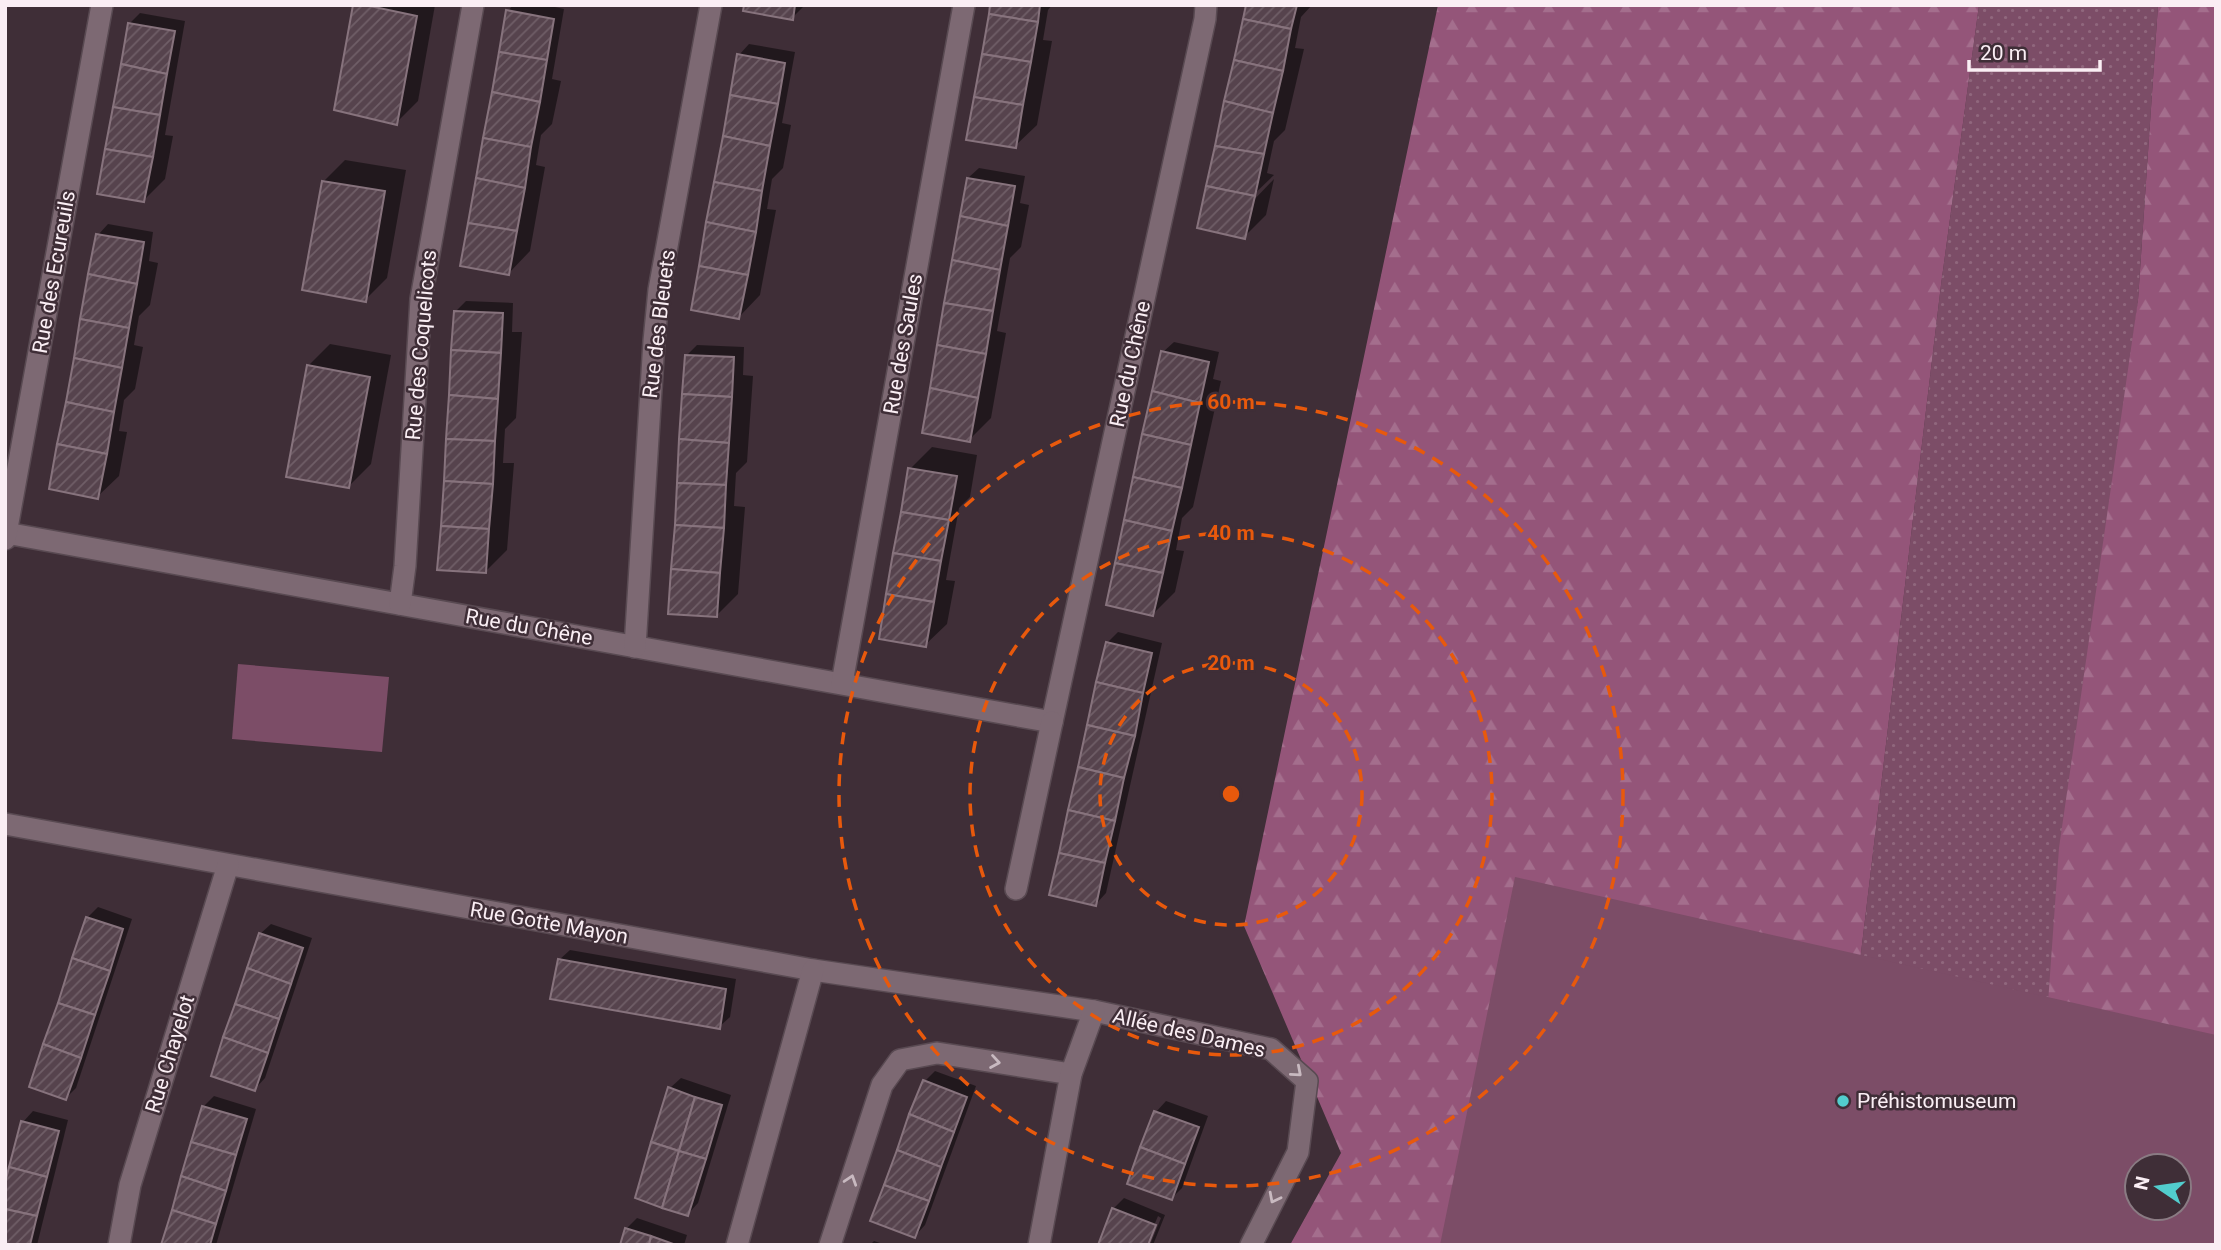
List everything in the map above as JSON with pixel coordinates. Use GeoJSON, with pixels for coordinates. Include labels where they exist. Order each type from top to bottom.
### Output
{"type":"FeatureCollection","features":[{"type":"Feature","properties":{"kind":"street","name":"Rue des Ecureuils"},"geometry":{"type":"LineString","coordinates":[[6,536],[102,5]]}},
{"type":"Feature","properties":{"kind":"street","name":"Rue des Coquelicots"},"geometry":{"type":"LineString","coordinates":[[400,604],[405,566],[421,299],[473,5]]}},
{"type":"Feature","properties":{"kind":"street","name":"Rue des Bleuets"},"geometry":{"type":"LineString","coordinates":[[635,646],[659,290],[711,5]]}},
{"type":"Feature","properties":{"kind":"street","name":"Rue des Saules"},"geometry":{"type":"LineString","coordinates":[[842,683],[964,5]]}},
{"type":"Feature","properties":{"kind":"street","name":"Rue du Chêne"},"geometry":{"type":"LineString","coordinates":[[1017,889],[1206,5]]}},
{"type":"Feature","properties":{"kind":"street","name":"Rue du Chêne"},"geometry":{"type":"LineString","coordinates":[[6,536],[1052,722]]}},
{"type":"Feature","properties":{"kind":"street","name":"Rue Gotte Mayon"},"geometry":{"type":"LineString","coordinates":[[5,824],[813,970]]}},
{"type":"Feature","properties":{"kind":"street","name":"Rue Chayelot"},"geometry":{"type":"LineString","coordinates":[[119,1245],[130,1185],[228,865]]}},
{"type":"Feature","properties":{"kind":"street","name":"Allée des Dames"},"geometry":{"type":"LineString","coordinates":[[813,970],[1094,1011],[1271,1049],[1307,1081],[1297,1152],[1251,1245]]}},
{"type":"Feature","properties":{"kind":"street"},"geometry":{"type":"LineString","coordinates":[[737,1245],[813,970]]}},
{"type":"Feature","properties":{"kind":"street","name":"Allée des Dames"},"geometry":{"type":"LineString","coordinates":[[1038,1245],[1071,1074],[1094,1011]]}},
{"type":"Feature","properties":{"kind":"street"},"geometry":{"type":"LineString","coordinates":[[830,1245],[882,1085],[900,1060],[937,1053],[1071,1074]]}},
{"type":"Feature","properties":{"kind":"shaded area"},"geometry":{"type":"Polygon","coordinates":[[[1979,5],[2158,5],[2138,300],[2032,1229],[1826,1245],[1941,285],[1979,5]]]}},
{"type":"Feature","properties":{"kind":"shaded area"},"geometry":{"type":"Polygon","coordinates":[[[238,664],[389,677],[382,752],[232,739],[238,664]]]}},
{"type":"Feature","properties":{"kind":"shaded area","name":"Préhistomuseum"},"geometry":{"type":"Polygon","coordinates":[[[1515,877],[2216,1035],[2216,1245],[1440,1245],[1515,877]]]}},
{"type":"Feature","properties":{"kind":"green space"},"geometry":{"type":"Polygon","coordinates":[[[1438,5],[1979,5],[1941,285],[1826,1245],[1290,1245],[1341,1153],[1244,926],[1438,5]]]}},
{"type":"Feature","properties":{"kind":"green space"},"geometry":{"type":"Polygon","coordinates":[[[2158,5],[2216,5],[2216,1245],[2034,1245],[2032,1229],[2059,848],[2138,300],[2158,5]]]}},
{"type":"Feature","properties":{"kind":"building"},"geometry":{"type":"Polygon","coordinates":[[[353,5],[417,16],[397,125],[334,110],[353,5]]]}},
{"type":"Feature","properties":{"kind":"building"},"geometry":{"type":"Polygon","coordinates":[[[744,5],[795,5],[793,20],[743,11],[744,5]]]}},
{"type":"Feature","properties":{"kind":"building"},"geometry":{"type":"Polygon","coordinates":[[[990,5],[1040,5],[1038,22],[989,14],[990,5]]]}},
{"type":"Feature","properties":{"kind":"building"},"geometry":{"type":"Polygon","coordinates":[[[1246,5],[1297,5],[1291,29],[1243,19],[1246,5]]]}},
{"type":"Feature","properties":{"kind":"building"},"geometry":{"type":"Polygon","coordinates":[[[506,10],[554,19],[547,60],[499,52],[506,10]]]}},
{"type":"Feature","properties":{"kind":"building"},"geometry":{"type":"Polygon","coordinates":[[[989,14],[1038,22],[1031,62],[982,54],[989,14]]]}},
{"type":"Feature","properties":{"kind":"building"},"geometry":{"type":"Polygon","coordinates":[[[1243,19],[1291,29],[1283,71],[1234,60],[1243,19]]]}},
{"type":"Feature","properties":{"kind":"building"},"geometry":{"type":"Polygon","coordinates":[[[128,23],[175,31],[167,74],[121,64],[128,23]]]}},
{"type":"Feature","properties":{"kind":"building"},"geometry":{"type":"Polygon","coordinates":[[[499,52],[547,60],[540,102],[492,92],[499,52]]]}},
{"type":"Feature","properties":{"kind":"building"},"geometry":{"type":"Polygon","coordinates":[[[737,54],[785,63],[778,104],[730,95],[737,54]]]}},
{"type":"Feature","properties":{"kind":"building"},"geometry":{"type":"Polygon","coordinates":[[[982,54],[1031,62],[1023,105],[974,97],[982,54]]]}},
{"type":"Feature","properties":{"kind":"building"},"geometry":{"type":"Polygon","coordinates":[[[1234,60],[1283,71],[1273,113],[1224,101],[1234,60]]]}},
{"type":"Feature","properties":{"kind":"building"},"geometry":{"type":"Polygon","coordinates":[[[121,64],[167,74],[160,115],[113,107],[121,64]]]}},
{"type":"Feature","properties":{"kind":"building"},"geometry":{"type":"Polygon","coordinates":[[[492,92],[540,102],[531,147],[483,138],[492,92]]]}},
{"type":"Feature","properties":{"kind":"building"},"geometry":{"type":"Polygon","coordinates":[[[730,95],[778,104],[770,146],[723,136],[730,95]]]}},
{"type":"Feature","properties":{"kind":"building"},"geometry":{"type":"Polygon","coordinates":[[[974,97],[1023,105],[1016,148],[966,140],[974,97]]]}},
{"type":"Feature","properties":{"kind":"building"},"geometry":{"type":"Polygon","coordinates":[[[1224,101],[1273,113],[1264,154],[1215,146],[1224,101]]]}},
{"type":"Feature","properties":{"kind":"building"},"geometry":{"type":"Polygon","coordinates":[[[113,107],[160,115],[153,157],[105,149],[113,107]]]}},
{"type":"Feature","properties":{"kind":"building"},"geometry":{"type":"Polygon","coordinates":[[[723,136],[770,146],[762,191],[714,182],[723,136]]]}},
{"type":"Feature","properties":{"kind":"building"},"geometry":{"type":"Polygon","coordinates":[[[483,138],[531,147],[525,188],[476,178],[483,138]]]}},
{"type":"Feature","properties":{"kind":"building"},"geometry":{"type":"Polygon","coordinates":[[[1215,146],[1264,154],[1255,196],[1206,186],[1215,146]]]}},
{"type":"Feature","properties":{"kind":"building"},"geometry":{"type":"Polygon","coordinates":[[[105,149],[153,157],[144,202],[97,194],[105,149]]]}},
{"type":"Feature","properties":{"kind":"building"},"geometry":{"type":"Polygon","coordinates":[[[476,178],[525,188],[517,231],[468,223],[476,178]]]}},
{"type":"Feature","properties":{"kind":"building"},"geometry":{"type":"Polygon","coordinates":[[[967,178],[1015,186],[1008,226],[960,216],[967,178]]]}},
{"type":"Feature","properties":{"kind":"building"},"geometry":{"type":"Polygon","coordinates":[[[322,181],[385,191],[366,302],[302,290],[322,181]]]}},
{"type":"Feature","properties":{"kind":"building"},"geometry":{"type":"Polygon","coordinates":[[[714,182],[762,191],[756,232],[706,222],[714,182]]]}},
{"type":"Feature","properties":{"kind":"building"},"geometry":{"type":"Polygon","coordinates":[[[1206,186],[1255,196],[1245,239],[1197,228],[1206,186]]]}},
{"type":"Feature","properties":{"kind":"building"},"geometry":{"type":"Polygon","coordinates":[[[960,216],[1008,226],[1000,270],[952,260],[960,216]]]}},
{"type":"Feature","properties":{"kind":"building"},"geometry":{"type":"Polygon","coordinates":[[[706,222],[756,232],[748,275],[699,266],[706,222]]]}},
{"type":"Feature","properties":{"kind":"building"},"geometry":{"type":"Polygon","coordinates":[[[468,223],[517,231],[509,275],[460,266],[468,223]]]}},
{"type":"Feature","properties":{"kind":"building"},"geometry":{"type":"Polygon","coordinates":[[[96,234],[144,242],[137,284],[88,274],[96,234]]]}},
{"type":"Feature","properties":{"kind":"building"},"geometry":{"type":"Polygon","coordinates":[[[952,260],[1000,270],[993,311],[944,303],[952,260]]]}},
{"type":"Feature","properties":{"kind":"building"},"geometry":{"type":"Polygon","coordinates":[[[699,266],[748,275],[739,319],[691,310],[699,266]]]}},
{"type":"Feature","properties":{"kind":"building"},"geometry":{"type":"Polygon","coordinates":[[[88,274],[137,284],[129,328],[80,319],[88,274]]]}},
{"type":"Feature","properties":{"kind":"building"},"geometry":{"type":"Polygon","coordinates":[[[944,303],[993,311],[986,354],[937,345],[944,303]]]}},
{"type":"Feature","properties":{"kind":"building"},"geometry":{"type":"Polygon","coordinates":[[[454,311],[503,313],[501,353],[451,350],[454,311]]]}},
{"type":"Feature","properties":{"kind":"building"},"geometry":{"type":"Polygon","coordinates":[[[80,319],[129,328],[122,368],[74,358],[80,319]]]}},
{"type":"Feature","properties":{"kind":"building"},"geometry":{"type":"Polygon","coordinates":[[[937,345],[986,354],[978,398],[930,388],[937,345]]]}},
{"type":"Feature","properties":{"kind":"building"},"geometry":{"type":"Polygon","coordinates":[[[451,350],[501,353],[498,399],[449,395],[451,350]]]}},
{"type":"Feature","properties":{"kind":"building"},"geometry":{"type":"Polygon","coordinates":[[[1161,351],[1209,362],[1200,403],[1152,391],[1161,351]]]}},
{"type":"Feature","properties":{"kind":"building"},"geometry":{"type":"Polygon","coordinates":[[[685,355],[734,357],[732,397],[682,394],[685,355]]]}},
{"type":"Feature","properties":{"kind":"building"},"geometry":{"type":"Polygon","coordinates":[[[74,358],[122,368],[114,412],[66,402],[74,358]]]}},
{"type":"Feature","properties":{"kind":"building"},"geometry":{"type":"Polygon","coordinates":[[[307,365],[370,377],[349,488],[286,477],[307,365]]]}},
{"type":"Feature","properties":{"kind":"building"},"geometry":{"type":"Polygon","coordinates":[[[930,388],[978,398],[970,442],[922,433],[930,388]]]}},
{"type":"Feature","properties":{"kind":"building"},"geometry":{"type":"Polygon","coordinates":[[[1152,391],[1200,403],[1191,445],[1142,434],[1152,391]]]}},
{"type":"Feature","properties":{"kind":"building"},"geometry":{"type":"Polygon","coordinates":[[[682,394],[732,397],[729,443],[679,439],[682,394]]]}},
{"type":"Feature","properties":{"kind":"building"},"geometry":{"type":"Polygon","coordinates":[[[449,395],[498,399],[495,441],[446,439],[449,395]]]}},
{"type":"Feature","properties":{"kind":"building"},"geometry":{"type":"Polygon","coordinates":[[[66,402],[114,412],[107,454],[57,444],[66,402]]]}},
{"type":"Feature","properties":{"kind":"building"},"geometry":{"type":"Polygon","coordinates":[[[1142,434],[1191,445],[1182,488],[1133,477],[1142,434]]]}},
{"type":"Feature","properties":{"kind":"building"},"geometry":{"type":"Polygon","coordinates":[[[446,439],[495,441],[493,484],[444,481],[446,439]]]}},
{"type":"Feature","properties":{"kind":"building"},"geometry":{"type":"Polygon","coordinates":[[[679,439],[729,443],[726,485],[677,483],[679,439]]]}},
{"type":"Feature","properties":{"kind":"building"},"geometry":{"type":"Polygon","coordinates":[[[57,444],[107,454],[98,499],[49,489],[57,444]]]}},
{"type":"Feature","properties":{"kind":"building"},"geometry":{"type":"Polygon","coordinates":[[[908,468],[957,476],[949,520],[901,512],[908,468]]]}},
{"type":"Feature","properties":{"kind":"building"},"geometry":{"type":"Polygon","coordinates":[[[1133,477],[1182,488],[1172,531],[1124,520],[1133,477]]]}},
{"type":"Feature","properties":{"kind":"building"},"geometry":{"type":"Polygon","coordinates":[[[444,481],[493,484],[489,529],[441,526],[444,481]]]}},
{"type":"Feature","properties":{"kind":"building"},"geometry":{"type":"Polygon","coordinates":[[[677,483],[726,485],[724,528],[675,525],[677,483]]]}},
{"type":"Feature","properties":{"kind":"building"},"geometry":{"type":"Polygon","coordinates":[[[901,512],[949,520],[941,561],[893,553],[901,512]]]}},
{"type":"Feature","properties":{"kind":"building"},"geometry":{"type":"Polygon","coordinates":[[[1124,520],[1172,531],[1163,573],[1115,563],[1124,520]]]}},
{"type":"Feature","properties":{"kind":"building"},"geometry":{"type":"Polygon","coordinates":[[[675,525],[724,528],[720,573],[671,569],[675,525]]]}},
{"type":"Feature","properties":{"kind":"building"},"geometry":{"type":"Polygon","coordinates":[[[441,526],[489,529],[486,573],[437,570],[441,526]]]}},
{"type":"Feature","properties":{"kind":"building"},"geometry":{"type":"Polygon","coordinates":[[[893,553],[941,561],[934,602],[886,594],[893,553]]]}},
{"type":"Feature","properties":{"kind":"building"},"geometry":{"type":"Polygon","coordinates":[[[1115,563],[1163,573],[1153,616],[1106,605],[1115,563]]]}},
{"type":"Feature","properties":{"kind":"building"},"geometry":{"type":"Polygon","coordinates":[[[671,569],[720,573],[717,617],[668,614],[671,569]]]}},
{"type":"Feature","properties":{"kind":"building"},"geometry":{"type":"Polygon","coordinates":[[[886,594],[934,602],[926,647],[879,639],[886,594]]]}},
{"type":"Feature","properties":{"kind":"building"},"geometry":{"type":"Polygon","coordinates":[[[1106,642],[1152,653],[1143,693],[1096,682],[1106,642]]]}},
{"type":"Feature","properties":{"kind":"building"},"geometry":{"type":"Polygon","coordinates":[[[1096,682],[1143,693],[1135,736],[1087,725],[1096,682]]]}},
{"type":"Feature","properties":{"kind":"building"},"geometry":{"type":"Polygon","coordinates":[[[1087,725],[1135,736],[1124,778],[1078,767],[1087,725]]]}},
{"type":"Feature","properties":{"kind":"building"},"geometry":{"type":"Polygon","coordinates":[[[1078,767],[1124,778],[1115,821],[1068,810],[1078,767]]]}},
{"type":"Feature","properties":{"kind":"building"},"geometry":{"type":"Polygon","coordinates":[[[1068,810],[1115,821],[1105,863],[1059,853],[1068,810]]]}},
{"type":"Feature","properties":{"kind":"building"},"geometry":{"type":"Polygon","coordinates":[[[1059,853],[1105,863],[1096,906],[1049,895],[1059,853]]]}},
{"type":"Feature","properties":{"kind":"building"},"geometry":{"type":"Polygon","coordinates":[[[86,917],[123,929],[110,971],[72,958],[86,917]]]}},
{"type":"Feature","properties":{"kind":"building"},"geometry":{"type":"Polygon","coordinates":[[[259,933],[303,948],[291,984],[247,968],[259,933]]]}},
{"type":"Feature","properties":{"kind":"building"},"geometry":{"type":"Polygon","coordinates":[[[72,958],[110,971],[95,1015],[58,1003],[72,958]]]}},
{"type":"Feature","properties":{"kind":"building"},"geometry":{"type":"Polygon","coordinates":[[[558,959],[726,989],[720,1029],[550,999],[558,959]]]}},
{"type":"Feature","properties":{"kind":"building"},"geometry":{"type":"Polygon","coordinates":[[[247,968],[291,984],[279,1019],[235,1004],[247,968]]]}},
{"type":"Feature","properties":{"kind":"building"},"geometry":{"type":"Polygon","coordinates":[[[58,1003],[95,1015],[81,1058],[43,1044],[58,1003]]]}},
{"type":"Feature","properties":{"kind":"building"},"geometry":{"type":"Polygon","coordinates":[[[235,1004],[279,1019],[268,1053],[223,1037],[235,1004]]]}},
{"type":"Feature","properties":{"kind":"building"},"geometry":{"type":"Polygon","coordinates":[[[223,1037],[268,1053],[255,1091],[211,1076],[223,1037]]]}},
{"type":"Feature","properties":{"kind":"building"},"geometry":{"type":"Polygon","coordinates":[[[43,1044],[81,1058],[66,1100],[29,1087],[43,1044]]]}},
{"type":"Feature","properties":{"kind":"building"},"geometry":{"type":"Polygon","coordinates":[[[923,1080],[967,1097],[954,1132],[909,1114],[923,1080]]]}},
{"type":"Feature","properties":{"kind":"building"},"geometry":{"type":"Polygon","coordinates":[[[668,1087],[695,1097],[679,1151],[651,1142],[668,1087]]]}},
{"type":"Feature","properties":{"kind":"building"},"geometry":{"type":"Polygon","coordinates":[[[695,1097],[722,1105],[706,1159],[679,1151],[695,1097]]]}},
{"type":"Feature","properties":{"kind":"building"},"geometry":{"type":"Polygon","coordinates":[[[202,1106],[247,1119],[236,1155],[191,1142],[202,1106]]]}},
{"type":"Feature","properties":{"kind":"building"},"geometry":{"type":"Polygon","coordinates":[[[1154,1111],[1199,1127],[1185,1164],[1140,1147],[1154,1111]]]}},
{"type":"Feature","properties":{"kind":"building"},"geometry":{"type":"Polygon","coordinates":[[[909,1114],[954,1132],[941,1167],[897,1150],[909,1114]]]}},
{"type":"Feature","properties":{"kind":"building"},"geometry":{"type":"Polygon","coordinates":[[[21,1121],[59,1131],[47,1177],[9,1167],[21,1121]]]}},
{"type":"Feature","properties":{"kind":"building"},"geometry":{"type":"Polygon","coordinates":[[[191,1142],[236,1155],[226,1191],[181,1176],[191,1142]]]}},
{"type":"Feature","properties":{"kind":"building"},"geometry":{"type":"Polygon","coordinates":[[[651,1142],[679,1151],[662,1208],[635,1198],[651,1142]]]}},
{"type":"Feature","properties":{"kind":"building"},"geometry":{"type":"Polygon","coordinates":[[[1140,1147],[1185,1164],[1172,1200],[1127,1184],[1140,1147]]]}},
{"type":"Feature","properties":{"kind":"building"},"geometry":{"type":"Polygon","coordinates":[[[897,1150],[941,1167],[929,1201],[884,1185],[897,1150]]]}},
{"type":"Feature","properties":{"kind":"building"},"geometry":{"type":"Polygon","coordinates":[[[679,1151],[706,1159],[688,1216],[662,1208],[679,1151]]]}},
{"type":"Feature","properties":{"kind":"building"},"geometry":{"type":"Polygon","coordinates":[[[9,1167],[47,1177],[37,1216],[5,1209],[5,1183],[9,1167]]]}},
{"type":"Feature","properties":{"kind":"building"},"geometry":{"type":"Polygon","coordinates":[[[181,1176],[226,1191],[216,1224],[172,1210],[181,1176]]]}},
{"type":"Feature","properties":{"kind":"building"},"geometry":{"type":"Polygon","coordinates":[[[884,1185],[929,1201],[915,1238],[870,1221],[884,1185]]]}},
{"type":"Feature","properties":{"kind":"building"},"geometry":{"type":"Polygon","coordinates":[[[1112,1208],[1156,1225],[1148,1245],[1098,1245],[1112,1208]]]}},
{"type":"Feature","properties":{"kind":"building"},"geometry":{"type":"Polygon","coordinates":[[[5,1209],[37,1216],[30,1245],[5,1245],[5,1209]]]}},
{"type":"Feature","properties":{"kind":"building"},"geometry":{"type":"Polygon","coordinates":[[[172,1210],[216,1224],[210,1245],[161,1245],[172,1210]]]}},
{"type":"Feature","properties":{"kind":"building"},"geometry":{"type":"Polygon","coordinates":[[[625,1228],[651,1236],[649,1245],[620,1245],[625,1228]]]}},
{"type":"Feature","properties":{"kind":"building"},"geometry":{"type":"Polygon","coordinates":[[[651,1236],[676,1245],[649,1245],[651,1236]]]}},
{"type":"Feature","properties":{"kind":"place","name":"Préhistomuseum"},"geometry":{"type":"Point","coordinates":[1843,1101]}}]}
